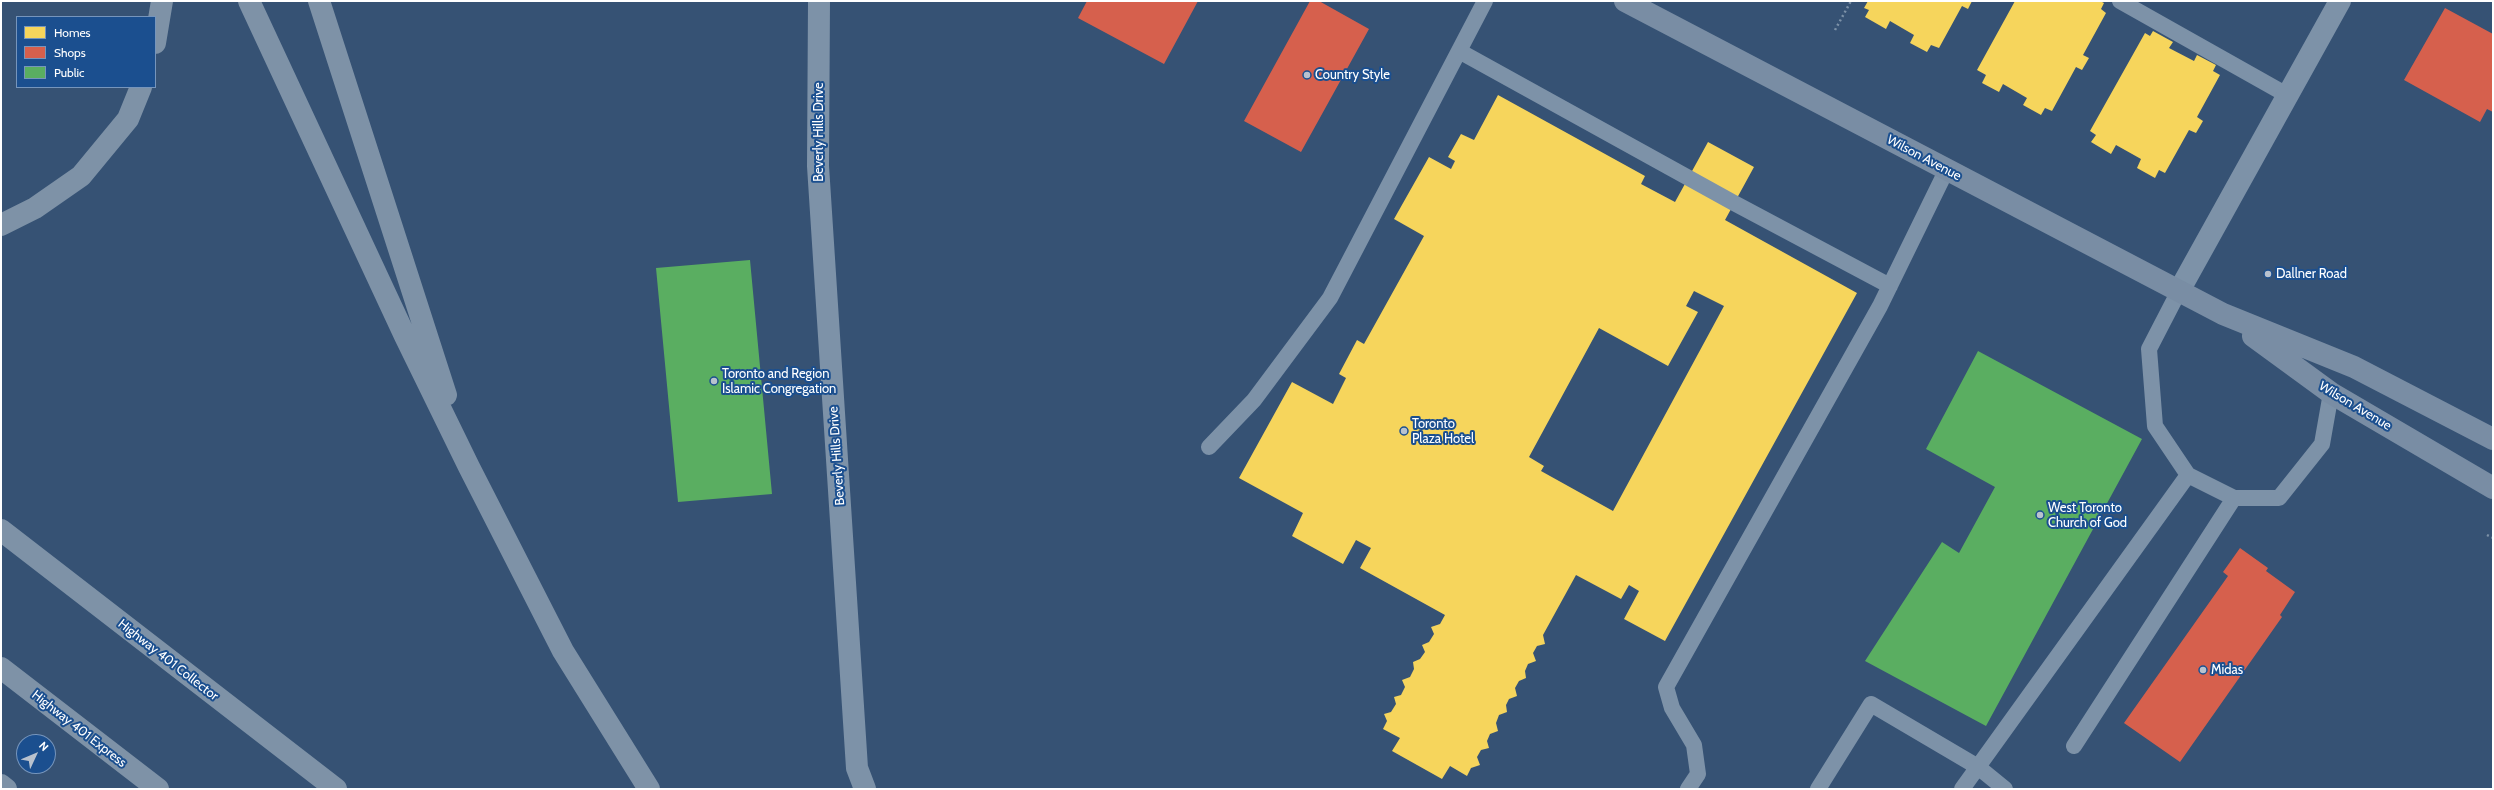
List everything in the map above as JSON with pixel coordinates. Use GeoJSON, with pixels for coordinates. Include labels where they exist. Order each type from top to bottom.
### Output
{"type":"FeatureCollection","features":[{"type":"Feature","properties":{"kind":"highway"},"geometry":{"type":"LineString","coordinates":[[156,37],[162,1]]}},
{"type":"Feature","properties":{"kind":"highway"},"geometry":{"type":"LineString","coordinates":[[249,1],[405,336],[469,467],[563,651],[649,789]]}},
{"type":"Feature","properties":{"kind":"highway"},"geometry":{"type":"LineString","coordinates":[[319,1],[469,467]]}},
{"type":"Feature","properties":{"kind":"highway"},"geometry":{"type":"LineString","coordinates":[[1,225],[35,208],[81,176],[128,119],[141,88]]}},
{"type":"Feature","properties":{"kind":"highway","name":"Highway 401 Collector"},"geometry":{"type":"LineString","coordinates":[[1,530],[336,789]]}},
{"type":"Feature","properties":{"kind":"highway","name":"Highway 401 Express"},"geometry":{"type":"LineString","coordinates":[[1,668],[158,789]]}},
{"type":"Feature","properties":{"kind":"highway"},"geometry":{"type":"LineString","coordinates":[[1,785],[6,789]]}},
{"type":"Feature","properties":{"kind":"main road","name":"Wilson Avenue"},"geometry":{"type":"LineString","coordinates":[[1625,1],[2223,314],[2354,367],[2493,439]]}},
{"type":"Feature","properties":{"kind":"main road","name":"Wilson Avenue"},"geometry":{"type":"LineString","coordinates":[[2223,314],[2331,393],[2493,486]]}},
{"type":"Feature","properties":{"kind":"street","name":"Beverly Hills Drive"},"geometry":{"type":"LineString","coordinates":[[819,1],[818,166],[857,768],[865,789]]}},
{"type":"Feature","properties":{"kind":"street"},"geometry":{"type":"LineString","coordinates":[[2179,291],[2340,1]]}},
{"type":"Feature","properties":{"kind":"lane"},"geometry":{"type":"LineString","coordinates":[[1209,447],[1254,400],[1330,298],[1486,1]]}},
{"type":"Feature","properties":{"kind":"lane"},"geometry":{"type":"LineString","coordinates":[[2120,1],[2287,95]]}},
{"type":"Feature","properties":{"kind":"lane"},"geometry":{"type":"LineString","coordinates":[[1459,51],[1734,203],[1890,286]]}},
{"type":"Feature","properties":{"kind":"lane"},"geometry":{"type":"LineString","coordinates":[[1688,789],[1698,774],[1694,745],[1672,708],[1666,687],[1890,286],[1947,169]]}},
{"type":"Feature","properties":{"kind":"lane"},"geometry":{"type":"LineString","coordinates":[[2179,291],[2149,349],[2155,426],[2188,475],[2234,498],[2279,498],[2322,444],[2331,393]]}},
{"type":"Feature","properties":{"kind":"lane"},"geometry":{"type":"LineString","coordinates":[[1962,789],[2188,475]]}},
{"type":"Feature","properties":{"kind":"lane"},"geometry":{"type":"LineString","coordinates":[[2074,746],[2234,498]]}},
{"type":"Feature","properties":{"kind":"lane"},"geometry":{"type":"LineString","coordinates":[[1818,789],[1871,704],[1978,767],[2005,789]]}},
{"type":"Feature","properties":{"kind":"path"},"geometry":{"type":"LineString","coordinates":[[1835,30],[1851,1]]}},
{"type":"Feature","properties":{"kind":"path"},"geometry":{"type":"LineString","coordinates":[[2487,535],[2493,538]]}},
{"type":"Feature","properties":{"kind":"building: Homes"},"geometry":{"type":"Polygon","coordinates":[[[1868,1],[1972,1],[1968,9],[1962,6],[1939,48],[1931,45],[1927,52],[1910,43],[1914,35],[1890,21],[1886,29],[1865,17],[1869,10],[1864,8],[1868,1]]]}},
{"type":"Feature","properties":{"kind":"building: Homes"},"geometry":{"type":"Polygon","coordinates":[[[2015,1],[2100,1],[2104,3],[2101,9],[2106,13],[2083,55],[2089,58],[2082,70],[2076,67],[2052,111],[2045,108],[2041,115],[2023,105],[2027,98],[2003,84],[1999,92],[1982,83],[1986,75],[1977,70],[2015,1]]]}},
{"type":"Feature","properties":{"kind":"building: Homes"},"geometry":{"type":"Polygon","coordinates":[[[2153,31],[2173,42],[2169,48],[2194,61],[2197,55],[2216,65],[2213,71],[2220,75],[2197,117],[2203,121],[2196,133],[2189,130],[2165,173],[2159,170],[2155,178],[2137,168],[2141,159],[2116,145],[2111,154],[2091,142],[2096,135],[2090,131],[2145,33],[2150,36],[2153,31]]]}},
{"type":"Feature","properties":{"kind":"building: Homes","name":"Toronto Plaza Hotel"},"geometry":{"type":"Polygon","coordinates":[[[1498,95],[1645,176],[1641,184],[1675,202],[1708,142],[1754,167],[1725,220],[1857,293],[1665,641],[1624,619],[1639,591],[1629,585],[1621,599],[1576,575],[1543,635],[1545,644],[1537,646],[1533,653],[1536,661],[1528,664],[1525,671],[1526,678],[1519,681],[1515,688],[1517,696],[1509,699],[1506,705],[1507,712],[1499,715],[1496,723],[1498,731],[1490,734],[1487,741],[1489,748],[1481,750],[1477,757],[1480,765],[1471,768],[1467,776],[1450,766],[1442,779],[1392,751],[1400,738],[1383,729],[1387,721],[1384,714],[1391,712],[1396,704],[1394,697],[1401,695],[1405,687],[1402,680],[1410,677],[1414,669],[1413,662],[1420,659],[1425,652],[1422,645],[1429,642],[1434,634],[1431,627],[1440,624],[1445,615],[1360,568],[1371,548],[1356,540],[1343,564],[1292,536],[1303,513],[1239,478],[1292,382],[1333,404],[1346,378],[1339,374],[1357,340],[1364,344],[1424,236],[1394,219],[1429,157],[1451,169],[1455,161],[1448,157],[1461,134],[1474,140],[1498,95]],[[1694,291],[1686,306],[1698,312],[1668,366],[1599,328],[1529,457],[1544,466],[1541,471],[1613,511],[1724,306],[1694,291]]]}},
{"type":"Feature","properties":{"kind":"building: Shops"},"geometry":{"type":"Polygon","coordinates":[[[1087,1],[1198,1],[1164,64],[1078,18],[1087,1]]]}},
{"type":"Feature","properties":{"kind":"building: Shops","name":"Country Style"},"geometry":{"type":"Polygon","coordinates":[[[1310,1],[1319,1],[1369,29],[1301,152],[1244,121],[1310,1]]]}},
{"type":"Feature","properties":{"kind":"building: Shops"},"geometry":{"type":"Polygon","coordinates":[[[2445,8],[2493,34],[2493,112],[2487,109],[2480,122],[2404,80],[2445,8]]]}},
{"type":"Feature","properties":{"kind":"building: Shops","name":"Midas"},"geometry":{"type":"Polygon","coordinates":[[[2240,548],[2268,568],[2266,571],[2295,592],[2280,615],[2282,617],[2180,762],[2124,723],[2228,576],[2223,572],[2240,548]]]}},
{"type":"Feature","properties":{"kind":"building: Public","name":"Toronto and Region Islamic Congregation"},"geometry":{"type":"Polygon","coordinates":[[[750,260],[772,494],[678,502],[656,268],[750,260]]]}},
{"type":"Feature","properties":{"kind":"building: Public","name":"West Toronto Church of God"},"geometry":{"type":"Polygon","coordinates":[[[1978,351],[2142,439],[1986,726],[1865,661],[1942,542],[1959,553],[1995,487],[1926,449],[1978,351]]]}},
{"type":"Feature","properties":{"kind":"place","name":"Country Style"},"geometry":{"type":"Point","coordinates":[1307,75]}},
{"type":"Feature","properties":{"kind":"place","name":"Dallner Road"},"geometry":{"type":"Point","coordinates":[2268,274]}},
{"type":"Feature","properties":{"kind":"place","name":"Toronto and Region Islamic Congregation"},"geometry":{"type":"Point","coordinates":[714,381]}},
{"type":"Feature","properties":{"kind":"place","name":"Toronto Plaza Hotel"},"geometry":{"type":"Point","coordinates":[1404,431]}},
{"type":"Feature","properties":{"kind":"place","name":"West Toronto Church of God"},"geometry":{"type":"Point","coordinates":[2040,515]}},
{"type":"Feature","properties":{"kind":"place","name":"Midas"},"geometry":{"type":"Point","coordinates":[2203,670]}}]}
